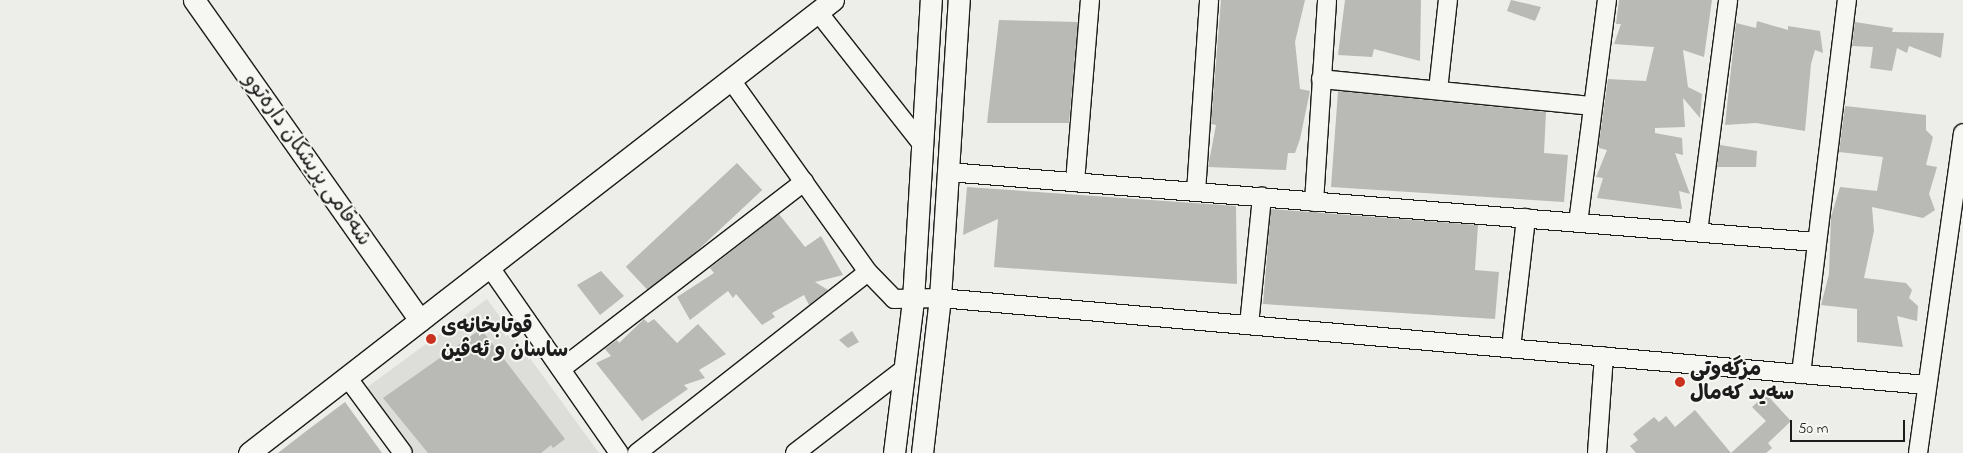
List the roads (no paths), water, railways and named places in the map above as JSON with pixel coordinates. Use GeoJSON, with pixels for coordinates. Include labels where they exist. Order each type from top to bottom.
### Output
{"type":"FeatureCollection","features":[{"type":"Feature","properties":{"kind":"street","name":"شەقامی پزیشکان دارەتوو"},"geometry":{"type":"LineString","coordinates":[[194,0],[420,320]]}},
{"type":"Feature","properties":{"kind":"street"},"geometry":{"type":"LineString","coordinates":[[894,453],[913,300],[931,0]]}},
{"type":"Feature","properties":{"kind":"street"},"geometry":{"type":"LineString","coordinates":[[922,453],[940,298],[959,0]]}},
{"type":"Feature","properties":{"kind":"street"},"geometry":{"type":"LineString","coordinates":[[1075,182],[1090,0]]}},
{"type":"Feature","properties":{"kind":"street"},"geometry":{"type":"LineString","coordinates":[[1196,192],[1209,0]]}},
{"type":"Feature","properties":{"kind":"street"},"geometry":{"type":"LineString","coordinates":[[1314,202],[1327,0]]}},
{"type":"Feature","properties":{"kind":"street"},"geometry":{"type":"LineString","coordinates":[[1438,90],[1448,0]]}},
{"type":"Feature","properties":{"kind":"street"},"geometry":{"type":"LineString","coordinates":[[1578,223],[1607,0]]}},
{"type":"Feature","properties":{"kind":"street"},"geometry":{"type":"LineString","coordinates":[[1698,232],[1728,0]]}},
{"type":"Feature","properties":{"kind":"street"},"geometry":{"type":"LineString","coordinates":[[1801,374],[1847,0]]}},
{"type":"Feature","properties":{"kind":"street"},"geometry":{"type":"LineString","coordinates":[[249,453],[825,6],[922,144]]}},
{"type":"Feature","properties":{"kind":"street"},"geometry":{"type":"LineString","coordinates":[[1321,79],[1592,106]]}},
{"type":"Feature","properties":{"kind":"street"},"geometry":{"type":"LineString","coordinates":[[731,80],[868,272],[890,297],[913,300],[940,298],[1927,384]]}},
{"type":"Feature","properties":{"kind":"street"},"geometry":{"type":"LineString","coordinates":[[1918,453],[1963,138]]}},
{"type":"Feature","properties":{"kind":"street"},"geometry":{"type":"LineString","coordinates":[[948,172],[1816,242]]}},
{"type":"Feature","properties":{"kind":"street"},"geometry":{"type":"LineString","coordinates":[[560,369],[804,182]]}},
{"type":"Feature","properties":{"kind":"street"},"geometry":{"type":"LineString","coordinates":[[1249,325],[1262,197]]}},
{"type":"Feature","properties":{"kind":"street"},"geometry":{"type":"LineString","coordinates":[[1511,348],[1526,218]]}},
{"type":"Feature","properties":{"kind":"street"},"geometry":{"type":"LineString","coordinates":[[489,266],[619,453]]}},
{"type":"Feature","properties":{"kind":"street"},"geometry":{"type":"LineString","coordinates":[[637,453],[868,272]]}},
{"type":"Feature","properties":{"kind":"street"},"geometry":{"type":"LineString","coordinates":[[1596,453],[1604,356]]}},
{"type":"Feature","properties":{"kind":"street"},"geometry":{"type":"LineString","coordinates":[[795,453],[904,369]]}},
{"type":"Feature","properties":{"kind":"street"},"geometry":{"type":"LineString","coordinates":[[347,377],[402,453]]}},
{"type":"Feature","properties":{"kind":"place","name":"قوتابخانەی ساسان و ئەڤین"},"geometry":{"type":"Point","coordinates":[431,339]}},
{"type":"Feature","properties":{"kind":"place","name":"مزگەوتی سەید کەمال"},"geometry":{"type":"Point","coordinates":[1680,382]}}]}
